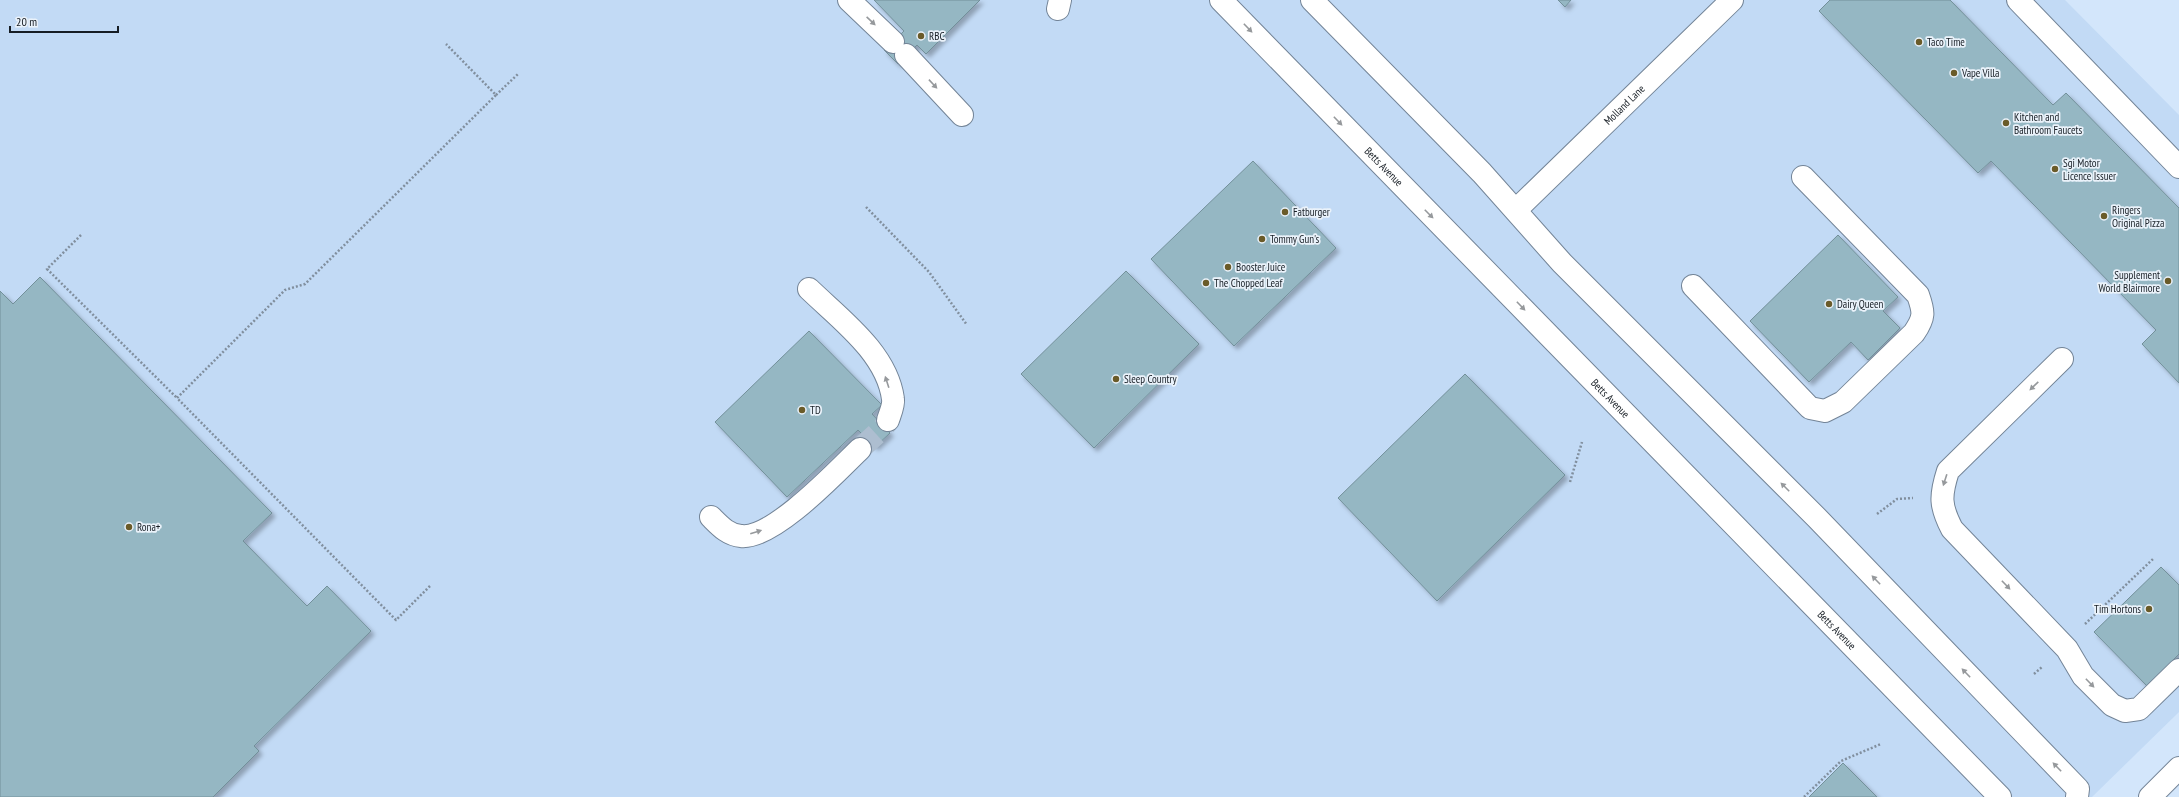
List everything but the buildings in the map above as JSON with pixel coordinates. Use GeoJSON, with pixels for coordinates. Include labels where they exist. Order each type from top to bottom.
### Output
{"type":"FeatureCollection","features":[{"type":"Feature","properties":{"kind":"main road"},"geometry":{"type":"LineString","coordinates":[[848,0],[900,49],[962,114]]}},
{"type":"Feature","properties":{"kind":"main road","name":"Betts Avenue"},"geometry":{"type":"LineString","coordinates":[[1221,0],[2000,797]]}},
{"type":"Feature","properties":{"kind":"main road"},"geometry":{"type":"LineString","coordinates":[[1312,0],[1482,173],[1562,263],[1817,518],[2073,783],[2078,789],[2077,797]]}},
{"type":"Feature","properties":{"kind":"main road","name":"Molland Lane"},"geometry":{"type":"LineString","coordinates":[[1516,210],[1732,0]]}},
{"type":"Feature","properties":{"kind":"main road"},"geometry":{"type":"LineString","coordinates":[[2018,0],[2179,167]]}},
{"type":"Feature","properties":{"kind":"main road"},"geometry":{"type":"LineString","coordinates":[[1693,286],[1810,408],[1825,411],[1843,402],[1914,333],[1923,320],[1922,308],[1918,295],[1803,177]]}},
{"type":"Feature","properties":{"kind":"main road"},"geometry":{"type":"LineString","coordinates":[[809,289],[870,349],[882,368],[893,400],[888,420]]}},
{"type":"Feature","properties":{"kind":"main road"},"geometry":{"type":"LineString","coordinates":[[2062,359],[1948,472],[1942,496],[1943,511],[1952,529],[2065,647],[2083,676],[2112,706],[2125,711],[2139,709],[2179,670]]}},
{"type":"Feature","properties":{"kind":"main road"},"geometry":{"type":"LineString","coordinates":[[711,517],[726,532],[742,537],[769,529],[794,511],[860,449]]}},
{"type":"Feature","properties":{"kind":"main road"},"geometry":{"type":"LineString","coordinates":[[2150,797],[2179,768]]}},
{"type":"Feature","properties":{"kind":"path"},"geometry":{"type":"LineString","coordinates":[[446,44],[496,95]]}},
{"type":"Feature","properties":{"kind":"path"},"geometry":{"type":"LineString","coordinates":[[177,398],[285,290],[306,284],[518,74]]}},
{"type":"Feature","properties":{"kind":"path"},"geometry":{"type":"LineString","coordinates":[[866,207],[929,272],[967,325]]}},
{"type":"Feature","properties":{"kind":"path"},"geometry":{"type":"LineString","coordinates":[[81,235],[46,269],[177,398],[396,620],[430,586]]}},
{"type":"Feature","properties":{"kind":"path"},"geometry":{"type":"LineString","coordinates":[[1570,482],[1582,442]]}},
{"type":"Feature","properties":{"kind":"path"},"geometry":{"type":"LineString","coordinates":[[1877,514],[1897,498],[1942,496]]}},
{"type":"Feature","properties":{"kind":"path"},"geometry":{"type":"LineString","coordinates":[[2034,674],[2081,634],[2086,623],[2153,559]]}},
{"type":"Feature","properties":{"kind":"path"},"geometry":{"type":"LineString","coordinates":[[1804,797],[1841,761],[1881,744]]}},
{"type":"Feature","properties":{"kind":"shaded area"},"geometry":{"type":"Polygon","coordinates":[[[0,0],[2065,0],[2179,115],[2179,712],[2092,797],[0,797],[0,0]]]}},
{"type":"Feature","properties":{"kind":"tunnel"},"geometry":{"type":"LineString","coordinates":[[860,449],[884,427],[888,420]]}},
{"type":"Feature","properties":{"kind":"place","name":"RBC"},"geometry":{"type":"Point","coordinates":[921,36]}},
{"type":"Feature","properties":{"kind":"place","name":"Taco Time"},"geometry":{"type":"Point","coordinates":[1919,42]}},
{"type":"Feature","properties":{"kind":"place","name":"Vape Villa"},"geometry":{"type":"Point","coordinates":[1954,73]}},
{"type":"Feature","properties":{"kind":"place","name":"Kitchen and Bathroom Faucets"},"geometry":{"type":"Point","coordinates":[2006,123]}},
{"type":"Feature","properties":{"kind":"place","name":"Sgi Motor Licence Issuer"},"geometry":{"type":"Point","coordinates":[2055,169]}},
{"type":"Feature","properties":{"kind":"place","name":"Fatburger"},"geometry":{"type":"Point","coordinates":[1285,212]}},
{"type":"Feature","properties":{"kind":"place","name":"Ringers Original Pizza"},"geometry":{"type":"Point","coordinates":[2104,216]}},
{"type":"Feature","properties":{"kind":"place","name":"Tommy Gun's"},"geometry":{"type":"Point","coordinates":[1262,239]}},
{"type":"Feature","properties":{"kind":"place","name":"Booster Juice"},"geometry":{"type":"Point","coordinates":[1228,267]}},
{"type":"Feature","properties":{"kind":"place","name":"Supplement World Blairmore"},"geometry":{"type":"Point","coordinates":[2168,281]}},
{"type":"Feature","properties":{"kind":"place","name":"The Chopped Leaf"},"geometry":{"type":"Point","coordinates":[1206,283]}},
{"type":"Feature","properties":{"kind":"place","name":"Dairy Queen"},"geometry":{"type":"Point","coordinates":[1829,304]}},
{"type":"Feature","properties":{"kind":"place","name":"Sleep Country"},"geometry":{"type":"Point","coordinates":[1116,379]}},
{"type":"Feature","properties":{"kind":"place","name":"TD"},"geometry":{"type":"Point","coordinates":[802,410]}},
{"type":"Feature","properties":{"kind":"place","name":"Rona+"},"geometry":{"type":"Point","coordinates":[129,527]}},
{"type":"Feature","properties":{"kind":"place","name":"Tim Hortons"},"geometry":{"type":"Point","coordinates":[2149,609]}}]}
